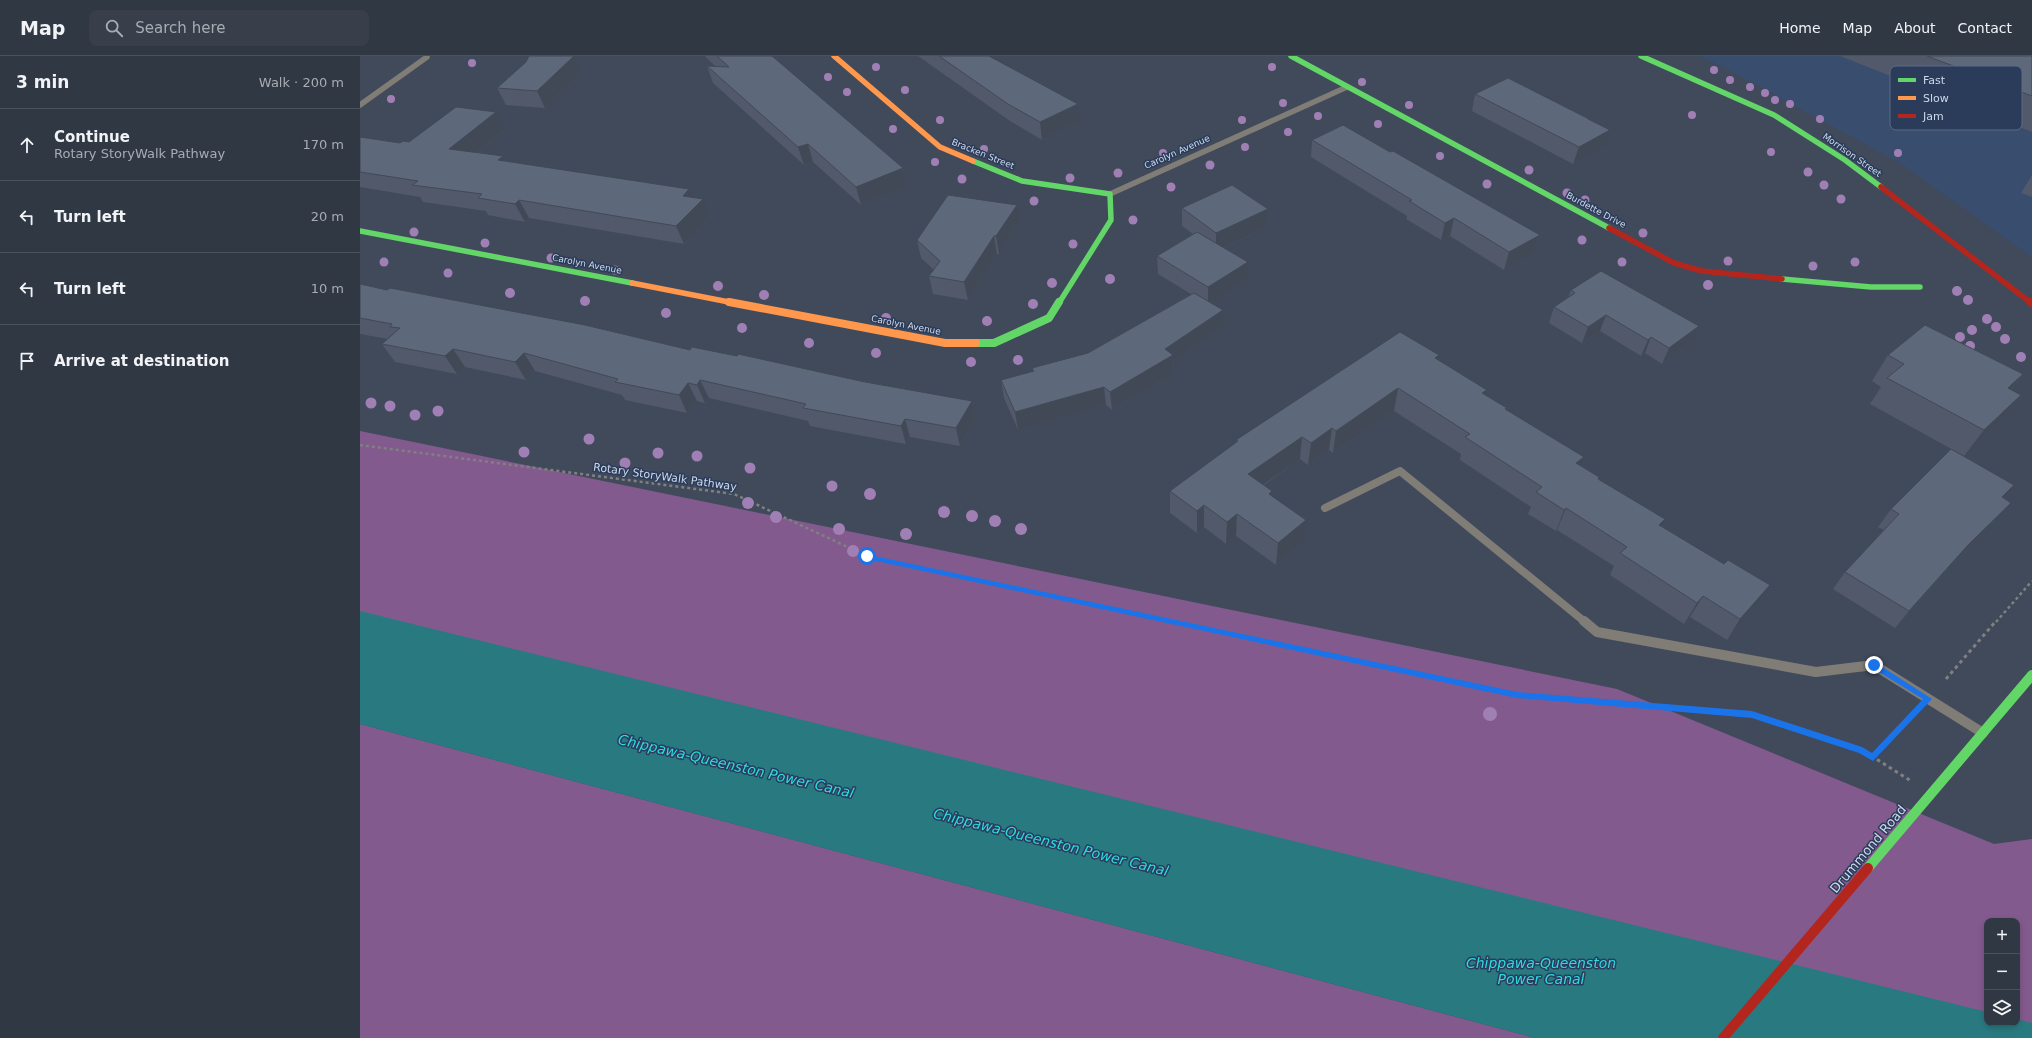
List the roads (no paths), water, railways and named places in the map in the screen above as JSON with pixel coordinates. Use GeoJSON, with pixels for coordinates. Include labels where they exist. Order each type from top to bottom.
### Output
{"type":"FeatureCollection","features":[{"type":"Feature","properties":{"kind":"street","name":"Bracken Street"},"geometry":{"type":"LineString","coordinates":[[834,56],[940,148],[1022,181],[1110,194]]}},
{"type":"Feature","properties":{"kind":"street","name":"Burdette Drive"},"geometry":{"type":"LineString","coordinates":[[1291,56],[1674,263],[1702,271],[1863,287],[1920,287]]}},
{"type":"Feature","properties":{"kind":"street","name":"Morrison Street"},"geometry":{"type":"LineString","coordinates":[[1641,56],[1774,115],[1845,160],[2032,303]]}},
{"type":"Feature","properties":{"kind":"street"},"geometry":{"type":"LineString","coordinates":[[360,105],[427,57]]}},
{"type":"Feature","properties":{"kind":"street","name":"Carolyn Avenue"},"geometry":{"type":"LineString","coordinates":[[360,231],[945,343],[994,342],[1049,318],[1111,220],[1110,194],[1347,87]]}},
{"type":"Feature","properties":{"kind":"street"},"geometry":{"type":"LineString","coordinates":[[1325,508],[1400,471],[1597,632],[1816,672],[1874,665],[1983,733]]}},
{"type":"Feature","properties":{"kind":"street","name":"Drummond Road"},"geometry":{"type":"LineString","coordinates":[[1723,1038],[2032,675]]}},
{"type":"Feature","properties":{"kind":"water","name":"Chippawa-Queenston Power Canal"},"geometry":{"type":"Polygon","coordinates":[[[360,611],[1984,1011],[1984,1026],[2020,1026],[2020,1020],[2032,1023],[2032,1038],[1535,1038],[360,724],[360,611]]]}}]}
